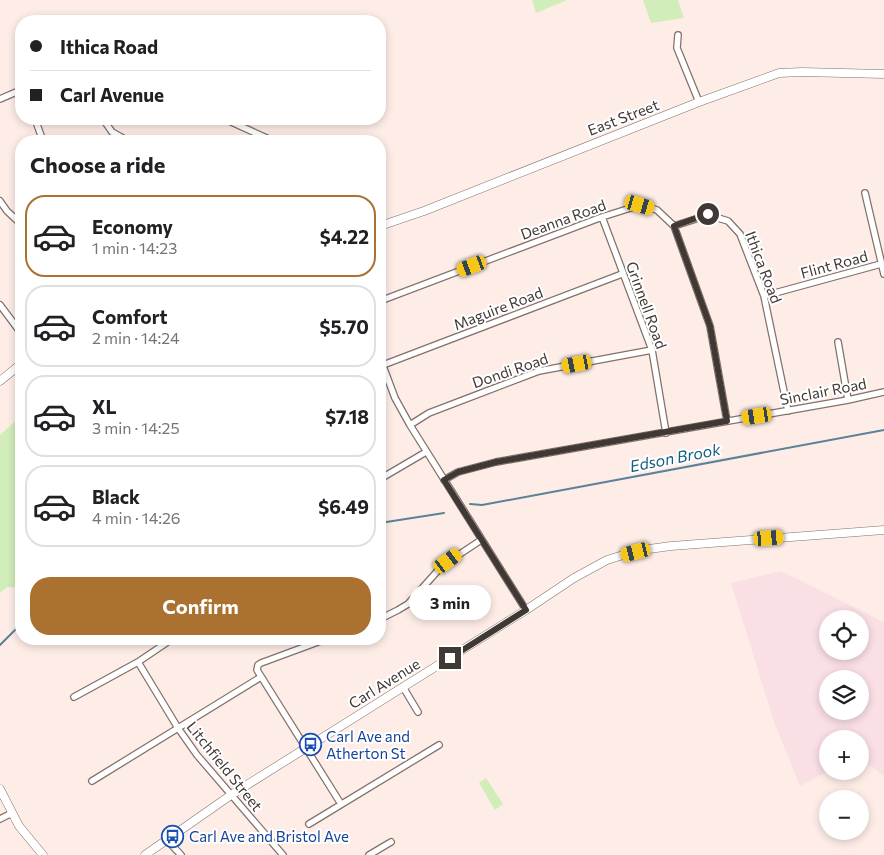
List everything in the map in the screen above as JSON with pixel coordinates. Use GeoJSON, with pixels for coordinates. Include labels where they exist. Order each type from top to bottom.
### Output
{"type":"FeatureCollection","features":[{"type":"Feature","properties":{"kind":"street"},"geometry":{"type":"LineString","coordinates":[[678,35],[677,48],[699,102]]}},
{"type":"Feature","properties":{"kind":"street","name":"East Street"},"geometry":{"type":"LineString","coordinates":[[386,224],[424,211],[699,102],[779,73],[884,74]]}},
{"type":"Feature","properties":{"kind":"street"},"geometry":{"type":"LineString","coordinates":[[0,99],[15,93]]}},
{"type":"Feature","properties":{"kind":"street"},"geometry":{"type":"LineString","coordinates":[[107,125],[112,132],[117,135]]}},
{"type":"Feature","properties":{"kind":"street"},"geometry":{"type":"LineString","coordinates":[[238,125],[260,135]]}},
{"type":"Feature","properties":{"kind":"street"},"geometry":{"type":"LineString","coordinates":[[865,193],[884,274]]}},
{"type":"Feature","properties":{"kind":"street"},"geometry":{"type":"LineString","coordinates":[[0,201],[7,212],[15,219]]}},
{"type":"Feature","properties":{"kind":"street","name":"Deanna Road"},"geometry":{"type":"LineString","coordinates":[[386,299],[602,217],[640,205],[657,210],[674,226],[710,326],[727,421]]}},
{"type":"Feature","properties":{"kind":"street","name":"Ithica Road"},"geometry":{"type":"LineString","coordinates":[[674,226],[708,214],[728,221],[740,234],[764,296],[788,411]]}},
{"type":"Feature","properties":{"kind":"street","name":"Grinnell Road"},"geometry":{"type":"LineString","coordinates":[[602,217],[652,350],[666,433]]}},
{"type":"Feature","properties":{"kind":"street","name":"Flint Road"},"geometry":{"type":"LineString","coordinates":[[764,296],[881,264]]}},
{"type":"Feature","properties":{"kind":"street","name":"Maguire Road"},"geometry":{"type":"LineString","coordinates":[[386,364],[622,274]]}},
{"type":"Feature","properties":{"kind":"street"},"geometry":{"type":"LineString","coordinates":[[0,305],[15,325]]}},
{"type":"Feature","properties":{"kind":"street"},"geometry":{"type":"LineString","coordinates":[[838,342],[848,400]]}},
{"type":"Feature","properties":{"kind":"street","name":"Dondi Road"},"geometry":{"type":"LineString","coordinates":[[410,425],[429,413],[539,371],[652,350]]}},
{"type":"Feature","properties":{"kind":"street"},"geometry":{"type":"LineString","coordinates":[[0,381],[15,369]]}},
{"type":"Feature","properties":{"kind":"street"},"geometry":{"type":"LineString","coordinates":[[386,373],[395,398],[410,425],[526,610]]}},
{"type":"Feature","properties":{"kind":"street","name":"Sinclair Road"},"geometry":{"type":"LineString","coordinates":[[444,480],[458,472],[496,462],[788,411],[884,392]]}},
{"type":"Feature","properties":{"kind":"street"},"geometry":{"type":"LineString","coordinates":[[386,475],[426,452]]}},
{"type":"Feature","properties":{"kind":"street","name":"Carl Avenue"},"geometry":{"type":"LineString","coordinates":[[145,855],[231,795],[589,569],[615,558],[649,549],[702,543],[884,530]]}},
{"type":"Feature","properties":{"kind":"street"},"geometry":{"type":"LineString","coordinates":[[386,615],[408,604],[442,566],[481,540]]}},
{"type":"Feature","properties":{"kind":"street"},"geometry":{"type":"LineString","coordinates":[[74,697],[138,662],[163,645]]}},
{"type":"Feature","properties":{"kind":"street"},"geometry":{"type":"LineString","coordinates":[[310,645],[261,663],[258,665],[257,670],[341,804]]}},
{"type":"Feature","properties":{"kind":"street","name":"Litchfield Street"},"geometry":{"type":"LineString","coordinates":[[138,662],[178,728],[197,755],[283,855]]}},
{"type":"Feature","properties":{"kind":"street"},"geometry":{"type":"LineString","coordinates":[[92,781],[261,677]]}},
{"type":"Feature","properties":{"kind":"street"},"geometry":{"type":"LineString","coordinates":[[403,687],[418,712]]}},
{"type":"Feature","properties":{"kind":"street"},"geometry":{"type":"LineString","coordinates":[[309,824],[439,745]]}},
{"type":"Feature","properties":{"kind":"street"},"geometry":{"type":"LineString","coordinates":[[0,790],[19,826],[43,855]]}},
{"type":"Feature","properties":{"kind":"street"},"geometry":{"type":"LineString","coordinates":[[0,819],[12,813]]}},
{"type":"Feature","properties":{"kind":"street"},"geometry":{"type":"LineString","coordinates":[[166,839],[181,855]]}},
{"type":"Feature","properties":{"kind":"street"},"geometry":{"type":"LineString","coordinates":[[369,855],[391,842]]}},
{"type":"Feature","properties":{"kind":"shaded area"},"geometry":{"type":"Polygon","coordinates":[[[781,571],[860,610],[819,610],[819,660],[869,660],[869,615],[884,622],[884,776],[869,765],[869,730],[819,730],[819,776],[800,786],[774,722],[731,583],[781,571]]]}},
{"type":"Feature","properties":{"kind":"green space"},"geometry":{"type":"Polygon","coordinates":[[[532,0],[567,0],[536,13],[532,0]]]}},
{"type":"Feature","properties":{"kind":"green space"},"geometry":{"type":"Polygon","coordinates":[[[643,0],[678,0],[684,18],[651,23],[643,0]]]}},
{"type":"Feature","properties":{"kind":"green space"},"geometry":{"type":"Polygon","coordinates":[[[15,421],[15,588],[7,587],[0,593],[0,435],[15,421]]]}},
{"type":"Feature","properties":{"kind":"green space"},"geometry":{"type":"Polygon","coordinates":[[[486,778],[503,804],[495,810],[479,783],[486,778]]]}},
{"type":"Feature","properties":{"kind":"waterway","name":"Edson Brook"},"geometry":{"type":"LineString","coordinates":[[470,504],[482,505],[884,430]]}},
{"type":"Feature","properties":{"kind":"waterway","name":"Edson Brook"},"geometry":{"type":"LineString","coordinates":[[386,522],[444,513]]}},
{"type":"Feature","properties":{"kind":"waterway","name":"Edson Brook"},"geometry":{"type":"LineString","coordinates":[[0,645],[15,630]]}},
{"type":"Feature","properties":{"kind":"place","name":"Carl Ave and Atherton St"},"geometry":{"type":"Point","coordinates":[310,745]}},
{"type":"Feature","properties":{"kind":"place","name":"Carl Ave and Bristol Ave"},"geometry":{"type":"Point","coordinates":[173,836]}},
{"type":"Feature","properties":{"kind":"route"},"geometry":{"type":"LineString","coordinates":[[450,658],[526,610],[444,480],[458,472],[496,462],[727,421],[710,326],[674,226],[708,214]]}}]}
